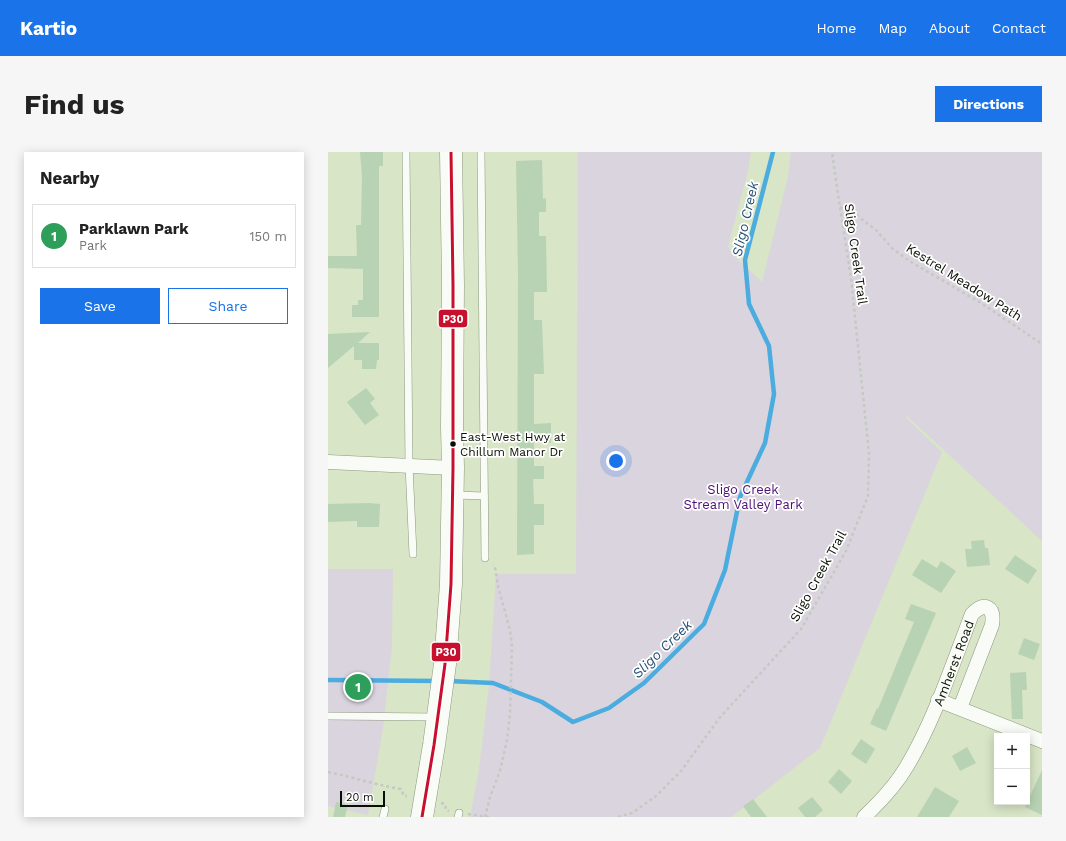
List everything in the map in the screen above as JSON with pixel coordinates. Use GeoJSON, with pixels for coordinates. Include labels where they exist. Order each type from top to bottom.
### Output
{"type":"FeatureCollection","features":[{"type":"Feature","properties":{"kind":"main road"},"geometry":{"type":"LineString","coordinates":[[422,817],[439,712],[445,664],[451,584],[453,468],[453,285],[450,152]]}},
{"type":"Feature","properties":{"kind":"street"},"geometry":{"type":"LineString","coordinates":[[330,460],[453,468]]}},
{"type":"Feature","properties":{"kind":"street","name":"Amherst Road"},"geometry":{"type":"LineString","coordinates":[[864,817],[890,790],[907,766],[922,738],[972,614],[983,606],[992,612],[992,625],[960,708]]}},
{"type":"Feature","properties":{"kind":"street"},"geometry":{"type":"LineString","coordinates":[[938,700],[1042,741]]}},
{"type":"Feature","properties":{"kind":"lane"},"geometry":{"type":"LineString","coordinates":[[406,152],[409,465],[413,554]]}},
{"type":"Feature","properties":{"kind":"lane"},"geometry":{"type":"LineString","coordinates":[[481,152],[485,558]]}},
{"type":"Feature","properties":{"kind":"lane"},"geometry":{"type":"LineString","coordinates":[[452,495],[484,496]]}},
{"type":"Feature","properties":{"kind":"lane"},"geometry":{"type":"LineString","coordinates":[[328,716],[439,712]]}},
{"type":"Feature","properties":{"kind":"lane"},"geometry":{"type":"LineString","coordinates":[[383,817],[385,809]]}},
{"type":"Feature","properties":{"kind":"path","name":"Sligo Creek Trail"},"geometry":{"type":"LineString","coordinates":[[618,817],[632,813],[656,796],[681,771],[721,716],[801,629],[846,551],[868,496],[869,454],[851,278],[832,152]]}},
{"type":"Feature","properties":{"kind":"path","name":"Kestrel Meadow Path"},"geometry":{"type":"LineString","coordinates":[[840,208],[862,219],[876,230],[893,249],[911,262],[981,303],[1042,344]]}},
{"type":"Feature","properties":{"kind":"path"},"geometry":{"type":"LineString","coordinates":[[485,558],[495,567],[498,586],[510,630],[511,657],[510,714],[507,740],[500,771],[490,797],[485,816]]}},
{"type":"Feature","properties":{"kind":"path"},"geometry":{"type":"LineString","coordinates":[[328,772],[348,776],[377,785],[401,789],[404,796]]}},
{"type":"Feature","properties":{"kind":"green space","name":"Sligo Creek Stream Valley Park"},"geometry":{"type":"Polygon","coordinates":[[[578,152],[751,152],[748,171],[728,246],[732,254],[762,282],[788,177],[791,152],[1042,152],[1042,541],[907,416],[906,418],[942,452],[820,748],[731,817],[470,817],[479,770],[489,686],[496,574],[576,574],[578,152]]]}},
{"type":"Feature","properties":{"kind":"green space"},"geometry":{"type":"Polygon","coordinates":[[[328,569],[393,569],[392,646],[383,728],[368,815],[328,806],[328,569]]]}},
{"type":"Feature","properties":{"kind":"building"},"geometry":{"type":"Polygon","coordinates":[[[360,152],[383,152],[383,166],[379,166],[379,317],[352,317],[352,305],[358,305],[358,300],[363,300],[363,269],[328,268],[328,256],[357,256],[356,225],[361,225],[362,176],[360,152]]]}},
{"type":"Feature","properties":{"kind":"building"},"geometry":{"type":"Polygon","coordinates":[[[542,160],[543,199],[546,198],[546,212],[539,212],[539,236],[546,236],[547,292],[534,292],[534,320],[542,320],[544,374],[534,374],[534,424],[551,423],[551,443],[534,442],[534,466],[544,466],[544,479],[533,479],[534,504],[544,504],[544,525],[534,525],[534,554],[517,555],[518,274],[516,161],[542,160]]]}},
{"type":"Feature","properties":{"kind":"building"},"geometry":{"type":"Polygon","coordinates":[[[370,332],[358,343],[379,343],[379,360],[377,360],[376,369],[362,369],[362,360],[354,360],[354,346],[328,368],[328,334],[370,332]]]}},
{"type":"Feature","properties":{"kind":"building"},"geometry":{"type":"Polygon","coordinates":[[[366,388],[375,399],[370,403],[379,415],[365,425],[347,402],[366,388]]]}},
{"type":"Feature","properties":{"kind":"building"},"geometry":{"type":"Polygon","coordinates":[[[328,504],[380,504],[379,527],[357,527],[357,521],[328,522],[328,504]]]}},
{"type":"Feature","properties":{"kind":"building"},"geometry":{"type":"Polygon","coordinates":[[[984,540],[985,548],[988,548],[990,565],[967,567],[965,549],[972,549],[971,541],[984,540]]]}},
{"type":"Feature","properties":{"kind":"building"},"geometry":{"type":"Polygon","coordinates":[[[1015,555],[1037,570],[1028,584],[1005,569],[1015,555]]]}},
{"type":"Feature","properties":{"kind":"building"},"geometry":{"type":"Polygon","coordinates":[[[922,559],[937,568],[941,561],[956,571],[941,593],[912,575],[922,559]]]}},
{"type":"Feature","properties":{"kind":"building"},"geometry":{"type":"Polygon","coordinates":[[[911,604],[936,613],[886,731],[870,724],[877,708],[878,709],[914,622],[905,619],[911,604]]]}},
{"type":"Feature","properties":{"kind":"building"},"geometry":{"type":"Polygon","coordinates":[[[1024,638],[1040,644],[1034,660],[1018,654],[1024,638]]]}},
{"type":"Feature","properties":{"kind":"building"},"geometry":{"type":"Polygon","coordinates":[[[1026,672],[1027,690],[1022,690],[1023,719],[1012,719],[1010,673],[1026,672]]]}},
{"type":"Feature","properties":{"kind":"building"},"geometry":{"type":"Polygon","coordinates":[[[861,739],[875,749],[866,764],[851,754],[861,739]]]}},
{"type":"Feature","properties":{"kind":"building"},"geometry":{"type":"Polygon","coordinates":[[[967,747],[976,763],[960,771],[952,756],[967,747]]]}},
{"type":"Feature","properties":{"kind":"building"},"geometry":{"type":"Polygon","coordinates":[[[839,769],[852,781],[841,794],[828,782],[839,769]]]}},
{"type":"Feature","properties":{"kind":"building"},"geometry":{"type":"Polygon","coordinates":[[[1042,770],[1042,815],[1025,807],[1026,805],[1030,805],[1030,796],[1042,770]]]}},
{"type":"Feature","properties":{"kind":"building"},"geometry":{"type":"Polygon","coordinates":[[[935,787],[959,801],[949,817],[917,817],[935,787]]]}},
{"type":"Feature","properties":{"kind":"building"},"geometry":{"type":"Polygon","coordinates":[[[812,797],[823,810],[815,817],[805,817],[798,808],[812,797]]]}},
{"type":"Feature","properties":{"kind":"building"},"geometry":{"type":"Polygon","coordinates":[[[753,799],[767,817],[751,817],[743,806],[753,799]]]}},
{"type":"Feature","properties":{"kind":"building"},"geometry":{"type":"Polygon","coordinates":[[[336,802],[348,805],[345,817],[333,817],[336,802]]]}},
{"type":"Feature","properties":{"kind":"waterway","name":"Sligo Creek"},"geometry":{"type":"LineString","coordinates":[[448,681],[493,683],[542,702],[573,722],[609,708],[644,683],[704,624],[725,570],[740,497],[765,443],[774,394],[769,346],[749,304],[745,260],[773,152]]}},
{"type":"Feature","properties":{"kind":"waterway","name":"Sligo Creek"},"geometry":{"type":"LineString","coordinates":[[328,680],[437,681]]}},
{"type":"Feature","properties":{"kind":"transit line","name":"P30"},"geometry":{"type":"LineString","coordinates":[[422,817],[445,664],[451,584],[453,468],[451,152]]}},
{"type":"Feature","properties":{"kind":"place","name":"East-West Hwy at Chillum Manor Dr"},"geometry":{"type":"Point","coordinates":[453,444]}},
{"type":"Feature","properties":{"kind":"place","name":"Parklawn Park"},"geometry":{"type":"Point","coordinates":[358,687]}}]}
